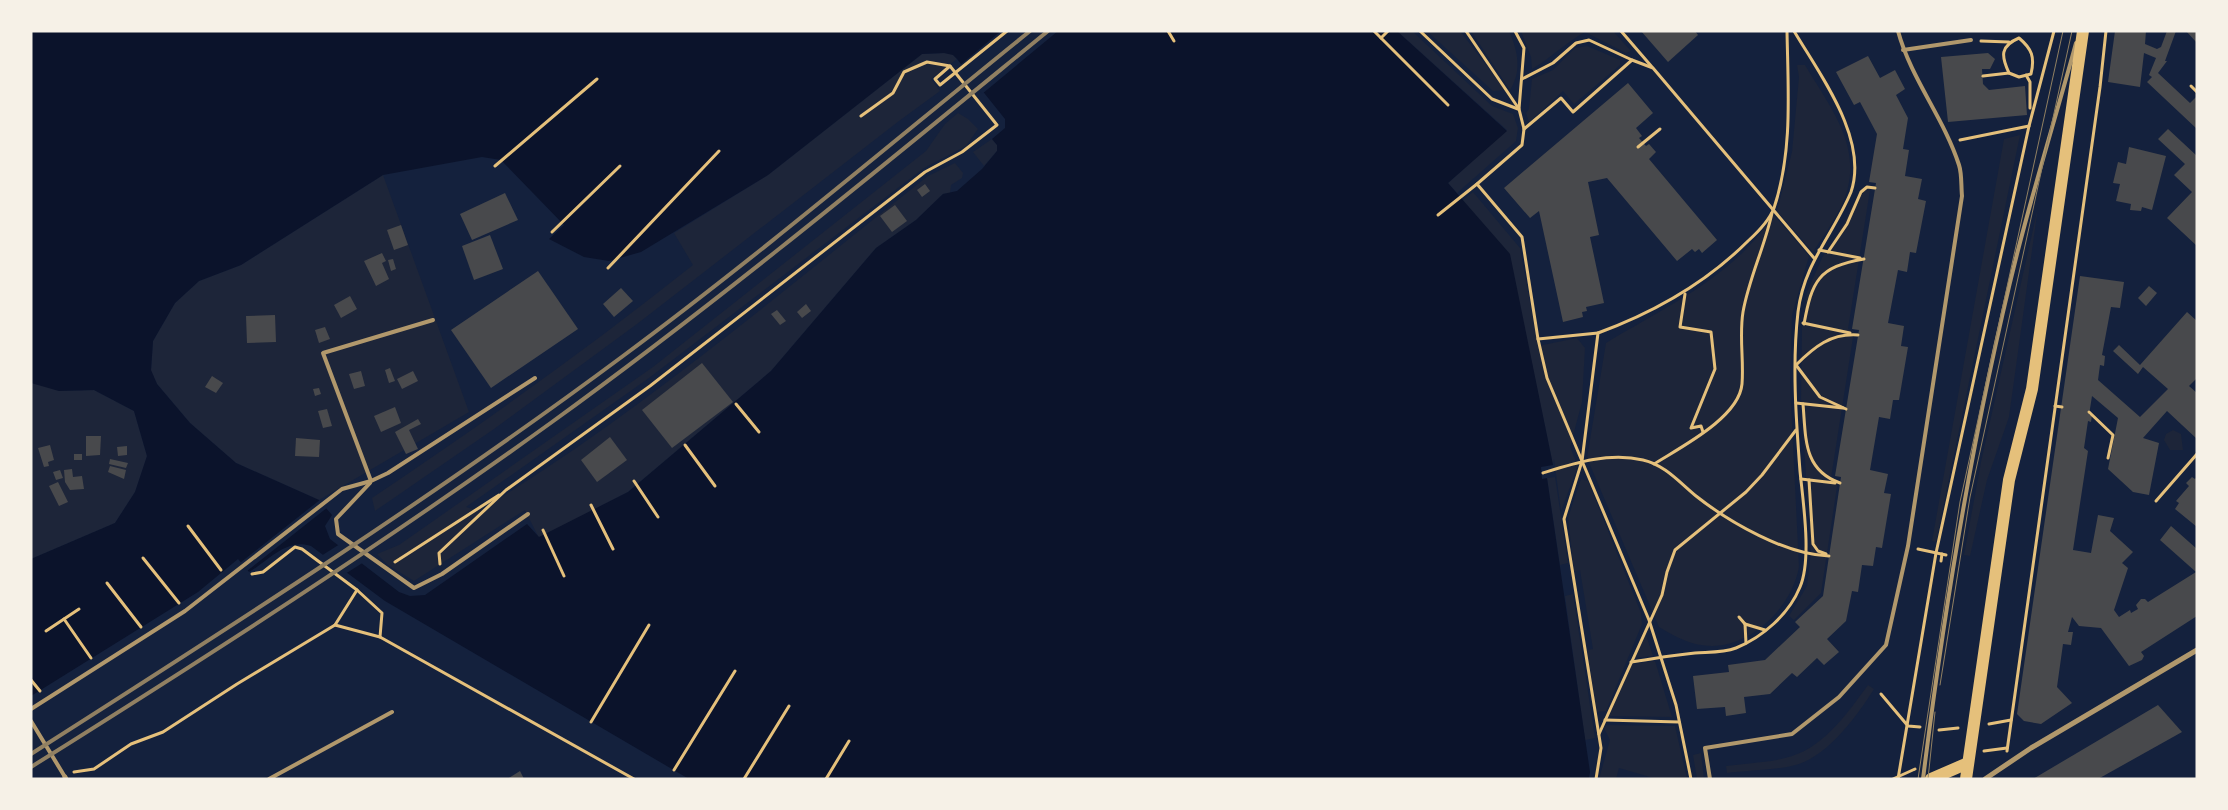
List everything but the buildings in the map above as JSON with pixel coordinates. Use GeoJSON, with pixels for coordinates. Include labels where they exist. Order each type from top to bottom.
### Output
{"type":"FeatureCollection","features":[{"type":"Feature","properties":{"kind":"main road"},"geometry":{"type":"LineString","coordinates":[[1966,779],[2009,480],[2032,389],[2083,31]]}},
{"type":"Feature","properties":{"kind":"main road"},"geometry":{"type":"LineString","coordinates":[[1931,779],[1968,762]]}},
{"type":"Feature","properties":{"kind":"street"},"geometry":{"type":"LineString","coordinates":[[1985,779],[2031,748],[2197,650]]}},
{"type":"Feature","properties":{"kind":"lane"},"geometry":{"type":"LineString","coordinates":[[1710,779],[1705,748],[1792,734],[1839,697],[1886,645],[1908,546],[1962,196],[1960,167],[1950,142],[1903,50],[1898,31]]}},
{"type":"Feature","properties":{"kind":"lane"},"geometry":{"type":"LineString","coordinates":[[1923,779],[1932,707],[1986,392],[2018,253],[2079,31]]}},
{"type":"Feature","properties":{"kind":"lane"},"geometry":{"type":"LineString","coordinates":[[1903,50],[1971,40]]}},
{"type":"Feature","properties":{"kind":"lane"},"geometry":{"type":"LineString","coordinates":[[371,481],[323,353],[433,320]]}},
{"type":"Feature","properties":{"kind":"lane"},"geometry":{"type":"LineString","coordinates":[[31,709],[185,611],[228,580],[342,489],[371,481],[388,473],[535,378]]}},
{"type":"Feature","properties":{"kind":"lane"},"geometry":{"type":"LineString","coordinates":[[371,481],[336,519],[338,534],[384,569],[414,588],[442,574],[528,514]]}},
{"type":"Feature","properties":{"kind":"lane"},"geometry":{"type":"LineString","coordinates":[[269,779],[392,712]]}},
{"type":"Feature","properties":{"kind":"lane"},"geometry":{"type":"LineString","coordinates":[[31,722],[66,778]]}},
{"type":"Feature","properties":{"kind":"path"},"geometry":{"type":"LineString","coordinates":[[950,66],[935,79],[940,85],[1007,31]]}},
{"type":"Feature","properties":{"kind":"path"},"geometry":{"type":"LineString","coordinates":[[1168,31],[1174,41]]}},
{"type":"Feature","properties":{"kind":"path"},"geometry":{"type":"LineString","coordinates":[[1374,31],[1448,105]]}},
{"type":"Feature","properties":{"kind":"path"},"geometry":{"type":"LineString","coordinates":[[1381,38],[1388,31]]}},
{"type":"Feature","properties":{"kind":"path"},"geometry":{"type":"LineString","coordinates":[[1420,31],[1492,99],[1519,109]]}},
{"type":"Feature","properties":{"kind":"path"},"geometry":{"type":"LineString","coordinates":[[1466,31],[1519,109]]}},
{"type":"Feature","properties":{"kind":"path"},"geometry":{"type":"LineString","coordinates":[[1438,215],[1522,145],[1524,129],[1519,109],[1524,48],[1515,31]]}},
{"type":"Feature","properties":{"kind":"path"},"geometry":{"type":"LineString","coordinates":[[1621,31],[1814,258]]}},
{"type":"Feature","properties":{"kind":"path"},"geometry":{"type":"LineString","coordinates":[[1654,464],[1703,433],[1735,401],[1742,386],[1740,352],[1743,312],[1781,178],[1788,126],[1787,31]]}},
{"type":"Feature","properties":{"kind":"path"},"geometry":{"type":"LineString","coordinates":[[1631,662],[1723,651],[1746,643],[1766,630],[1783,614],[1801,586],[1806,553],[1797,429],[1796,365],[1802,290],[1818,250],[1852,192],[1856,160],[1852,140],[1843,119],[1794,31]]}},
{"type":"Feature","properties":{"kind":"path"},"geometry":{"type":"LineString","coordinates":[[2006,765],[2100,87],[2106,31]]}},
{"type":"Feature","properties":{"kind":"path"},"geometry":{"type":"LineString","coordinates":[[1971,40],[2008,42],[2019,38],[2030,47],[2034,60],[2031,74],[2018,77],[2009,73],[1982,76]]}},
{"type":"Feature","properties":{"kind":"path"},"geometry":{"type":"LineString","coordinates":[[1522,79],[1553,63],[1576,43],[1589,40],[1653,68]]}},
{"type":"Feature","properties":{"kind":"path"},"geometry":{"type":"LineString","coordinates":[[2008,42],[2003,50],[2004,64],[2009,73]]}},
{"type":"Feature","properties":{"kind":"path"},"geometry":{"type":"LineString","coordinates":[[1524,129],[1561,98],[1573,112],[1632,60]]}},
{"type":"Feature","properties":{"kind":"path"},"geometry":{"type":"LineString","coordinates":[[384,569],[506,490],[650,386],[925,172],[962,152],[997,124],[950,66],[927,62],[904,72],[893,93],[861,116]]}},
{"type":"Feature","properties":{"kind":"path"},"geometry":{"type":"LineString","coordinates":[[2026,75],[2030,82],[2031,108]]}},
{"type":"Feature","properties":{"kind":"path"},"geometry":{"type":"LineString","coordinates":[[495,166],[596,79]]}},
{"type":"Feature","properties":{"kind":"path"},"geometry":{"type":"LineString","coordinates":[[2191,86],[2197,92]]}},
{"type":"Feature","properties":{"kind":"path"},"geometry":{"type":"LineString","coordinates":[[1950,142],[2029,126]]}},
{"type":"Feature","properties":{"kind":"path"},"geometry":{"type":"LineString","coordinates":[[1638,147],[1660,129]]}},
{"type":"Feature","properties":{"kind":"path"},"geometry":{"type":"LineString","coordinates":[[608,268],[719,151]]}},
{"type":"Feature","properties":{"kind":"path"},"geometry":{"type":"LineString","coordinates":[[552,232],[620,166]]}},
{"type":"Feature","properties":{"kind":"path"},"geometry":{"type":"LineString","coordinates":[[1477,184],[1522,237],[1538,340],[1547,378],[1649,620],[1680,722],[1691,779]]}},
{"type":"Feature","properties":{"kind":"path"},"geometry":{"type":"LineString","coordinates":[[1828,252],[1846,224],[1861,192],[1867,187],[1875,188]]}},
{"type":"Feature","properties":{"kind":"path"},"geometry":{"type":"LineString","coordinates":[[1538,340],[1598,333],[1649,312],[1685,293],[1739,250],[1761,228],[1773,210]]}},
{"type":"Feature","properties":{"kind":"path"},"geometry":{"type":"LineString","coordinates":[[1804,324],[1809,295],[1816,280],[1830,267],[1864,259],[1818,250]]}},
{"type":"Feature","properties":{"kind":"path"},"geometry":{"type":"LineString","coordinates":[[1685,293],[1680,327],[1711,332],[1714,369],[1691,428],[1701,426],[1703,433]]}},
{"type":"Feature","properties":{"kind":"path"},"geometry":{"type":"LineString","coordinates":[[1796,365],[1812,348],[1833,337],[1858,335],[1798,322]]}},
{"type":"Feature","properties":{"kind":"path"},"geometry":{"type":"LineString","coordinates":[[1596,779],[1601,748],[1564,519],[1582,460],[1598,333]]}},
{"type":"Feature","properties":{"kind":"path"},"geometry":{"type":"LineString","coordinates":[[1796,365],[1820,397],[1846,409],[1796,403]]}},
{"type":"Feature","properties":{"kind":"path"},"geometry":{"type":"LineString","coordinates":[[736,404],[759,432]]}},
{"type":"Feature","properties":{"kind":"path"},"geometry":{"type":"LineString","coordinates":[[1801,479],[1840,483],[1828,479],[1815,466],[1806,448],[1803,404]]}},
{"type":"Feature","properties":{"kind":"path"},"geometry":{"type":"LineString","coordinates":[[2055,406],[2062,407]]}},
{"type":"Feature","properties":{"kind":"path"},"geometry":{"type":"LineString","coordinates":[[2089,412],[2113,435],[2108,458]]}},
{"type":"Feature","properties":{"kind":"path"},"geometry":{"type":"LineString","coordinates":[[1599,735],[1649,620],[1662,595],[1666,572],[1675,550],[1746,492],[1762,475],[1797,429]]}},
{"type":"Feature","properties":{"kind":"path"},"geometry":{"type":"LineString","coordinates":[[684,445],[715,486]]}},
{"type":"Feature","properties":{"kind":"path"},"geometry":{"type":"LineString","coordinates":[[2156,501],[2197,454]]}},
{"type":"Feature","properties":{"kind":"path"},"geometry":{"type":"LineString","coordinates":[[1543,473],[1582,460],[1620,457],[1654,464],[1666,470],[1697,497],[1769,540],[1806,553],[1829,556],[1818,551],[1813,544],[1808,480]]}},
{"type":"Feature","properties":{"kind":"path"},"geometry":{"type":"LineString","coordinates":[[634,481],[658,517]]}},
{"type":"Feature","properties":{"kind":"path"},"geometry":{"type":"LineString","coordinates":[[442,574],[438,554],[506,490]]}},
{"type":"Feature","properties":{"kind":"path"},"geometry":{"type":"LineString","coordinates":[[591,505],[613,549]]}},
{"type":"Feature","properties":{"kind":"path"},"geometry":{"type":"LineString","coordinates":[[188,526],[228,580],[263,572],[295,547],[302,550],[358,590],[382,613],[380,637]]}},
{"type":"Feature","properties":{"kind":"path"},"geometry":{"type":"LineString","coordinates":[[544,530],[564,576]]}},
{"type":"Feature","properties":{"kind":"path"},"geometry":{"type":"LineString","coordinates":[[1908,546],[1957,557]]}},
{"type":"Feature","properties":{"kind":"path"},"geometry":{"type":"LineString","coordinates":[[1941,561],[1942,554]]}},
{"type":"Feature","properties":{"kind":"path"},"geometry":{"type":"LineString","coordinates":[[143,558],[185,611]]}},
{"type":"Feature","properties":{"kind":"path"},"geometry":{"type":"LineString","coordinates":[[106,583],[147,635]]}},
{"type":"Feature","properties":{"kind":"path"},"geometry":{"type":"LineString","coordinates":[[66,778],[72,772],[94,769],[130,744],[163,732],[236,684],[335,625],[358,590]]}},
{"type":"Feature","properties":{"kind":"path"},"geometry":{"type":"LineString","coordinates":[[46,631],[80,609]]}},
{"type":"Feature","properties":{"kind":"path"},"geometry":{"type":"LineString","coordinates":[[1739,617],[1745,624],[1766,630]]}},
{"type":"Feature","properties":{"kind":"path"},"geometry":{"type":"LineString","coordinates":[[64,619],[98,667]]}},
{"type":"Feature","properties":{"kind":"path"},"geometry":{"type":"LineString","coordinates":[[1745,624],[1746,643]]}},
{"type":"Feature","properties":{"kind":"path"},"geometry":{"type":"LineString","coordinates":[[335,625],[380,637],[634,779]]}},
{"type":"Feature","properties":{"kind":"path"},"geometry":{"type":"LineString","coordinates":[[590,722],[649,625]]}},
{"type":"Feature","properties":{"kind":"path"},"geometry":{"type":"LineString","coordinates":[[674,770],[735,671]]}},
{"type":"Feature","properties":{"kind":"path"},"geometry":{"type":"LineString","coordinates":[[31,680],[40,691]]}},
{"type":"Feature","properties":{"kind":"path"},"geometry":{"type":"LineString","coordinates":[[1881,694],[1908,726]]}},
{"type":"Feature","properties":{"kind":"path"},"geometry":{"type":"LineString","coordinates":[[744,779],[789,706]]}},
{"type":"Feature","properties":{"kind":"path"},"geometry":{"type":"LineString","coordinates":[[1893,779],[1899,777],[1912,709]]}},
{"type":"Feature","properties":{"kind":"path"},"geometry":{"type":"LineString","coordinates":[[1606,720],[1680,722]]}},
{"type":"Feature","properties":{"kind":"path"},"geometry":{"type":"LineString","coordinates":[[826,779],[849,741]]}},
{"type":"Feature","properties":{"kind":"shaded area"},"geometry":{"type":"Polygon","coordinates":[[[31,31],[1397,31],[1507,131],[1448,183],[1510,254],[1553,465],[1541,467],[1542,479],[1547,478],[1590,772],[1589,779],[689,779],[385,601],[311,546],[302,544],[294,545],[278,552],[249,572],[238,559],[198,592],[31,696],[31,559],[115,523],[135,492],[147,456],[134,411],[94,390],[59,391],[31,383],[31,31]],[[944,53],[922,54],[768,175],[641,252],[609,261],[584,257],[549,239],[564,225],[501,160],[482,157],[383,175],[241,265],[199,281],[175,303],[153,341],[151,370],[157,384],[190,423],[236,463],[319,500],[332,515],[325,526],[330,539],[399,592],[410,596],[425,595],[527,524],[539,537],[628,492],[771,371],[876,248],[916,220],[943,194],[957,191],[982,169],[997,151],[997,145],[992,139],[1005,128],[1005,119],[953,55],[944,53]]]}},
{"type":"Feature","properties":{"kind":"shaded area"},"geometry":{"type":"Polygon","coordinates":[[[1397,31],[1412,31],[1492,106],[1513,114],[1518,128],[1516,141],[1457,193],[1448,183],[1507,130],[1397,31]]]}},
{"type":"Feature","properties":{"kind":"shaded area"},"geometry":{"type":"Polygon","coordinates":[[[1427,31],[1460,31],[1505,90],[1493,91],[1427,31]]]}},
{"type":"Feature","properties":{"kind":"shaded area"},"geometry":{"type":"Polygon","coordinates":[[[1471,31],[1509,31],[1515,46],[1517,61],[1516,76],[1510,90],[1471,31]]]}},
{"type":"Feature","properties":{"kind":"shaded area"},"geometry":{"type":"Polygon","coordinates":[[[1521,31],[1613,31],[1631,51],[1626,53],[1585,32],[1532,69],[1531,57],[1521,31]]]}},
{"type":"Feature","properties":{"kind":"shaded area"},"geometry":{"type":"Polygon","coordinates":[[[1587,46],[1620,60],[1620,65],[1574,104],[1563,91],[1529,122],[1526,113],[1529,109],[1532,79],[1553,70],[1575,48],[1587,46]]]}},
{"type":"Feature","properties":{"kind":"shaded area"},"geometry":{"type":"Polygon","coordinates":[[[922,54],[952,54],[957,59],[931,79],[940,91],[637,324],[494,429],[375,511],[372,498],[535,385],[693,265],[674,233],[768,175],[922,54]]]}},
{"type":"Feature","properties":{"kind":"shaded area"},"geometry":{"type":"Polygon","coordinates":[[[1797,65],[1805,65],[1826,99],[1844,134],[1849,151],[1848,189],[1840,209],[1813,252],[1777,211],[1792,152],[1799,77],[1797,65]]]}},
{"type":"Feature","properties":{"kind":"shaded area"},"geometry":{"type":"Polygon","coordinates":[[[958,113],[968,119],[978,129],[966,146],[924,168],[649,378],[466,507],[479,511],[596,434],[709,350],[928,176],[955,163],[963,173],[962,178],[951,185],[950,193],[943,194],[916,220],[876,248],[771,371],[628,492],[539,538],[525,510],[414,581],[388,565],[377,554],[399,545],[653,367],[926,151],[945,124],[958,113]]]}},
{"type":"Feature","properties":{"kind":"shaded area"},"geometry":{"type":"Polygon","coordinates":[[[2020,135],[1936,542],[1932,541],[2004,139],[2020,135]]]}},
{"type":"Feature","properties":{"kind":"shaded area"},"geometry":{"type":"Polygon","coordinates":[[[992,139],[997,145],[997,151],[984,166],[973,152],[992,139]]]}},
{"type":"Feature","properties":{"kind":"shaded area"},"geometry":{"type":"Polygon","coordinates":[[[383,175],[469,412],[319,500],[236,463],[190,423],[157,384],[151,371],[153,341],[175,303],[199,281],[241,265],[383,175]]]}},
{"type":"Feature","properties":{"kind":"shaded area"},"geometry":{"type":"Polygon","coordinates":[[[1870,190],[1848,329],[1854,331],[1831,478],[1838,480],[1821,593],[1794,620],[1789,616],[1807,586],[1811,551],[1801,400],[1802,327],[1807,292],[1822,258],[1843,225],[1860,191],[1870,190]]]}},
{"type":"Feature","properties":{"kind":"shaded area"},"geometry":{"type":"Polygon","coordinates":[[[1473,192],[1520,248],[1538,346],[1577,338],[1585,348],[1582,402],[1570,447],[1578,466],[1561,511],[1554,459],[1553,465],[1529,350],[1463,200],[1473,192]]]}},
{"type":"Feature","properties":{"kind":"shaded area"},"geometry":{"type":"Polygon","coordinates":[[[2038,207],[2009,417],[1987,480],[1970,556],[1964,555],[1981,462],[2038,207]]]}},
{"type":"Feature","properties":{"kind":"shaded area"},"geometry":{"type":"Polygon","coordinates":[[[1773,214],[1809,256],[1792,315],[1790,383],[1799,567],[1795,582],[1788,596],[1769,621],[1742,639],[1728,644],[1705,646],[1691,643],[1659,627],[1587,458],[1606,343],[1675,303],[1720,272],[1741,255],[1773,214]]]}},
{"type":"Feature","properties":{"kind":"shaded area"},"geometry":{"type":"Polygon","coordinates":[[[34,382],[59,391],[94,390],[134,411],[147,456],[135,492],[115,523],[31,559],[31,383],[34,382]]]}},
{"type":"Feature","properties":{"kind":"shaded area"},"geometry":{"type":"Polygon","coordinates":[[[2173,430],[2181,434],[2183,450],[2170,450],[2164,440],[2166,434],[2173,430]]]}},
{"type":"Feature","properties":{"kind":"shaded area"},"geometry":{"type":"Polygon","coordinates":[[[1555,477],[1568,563],[1560,565],[1547,478],[1555,477]]]}},
{"type":"Feature","properties":{"kind":"shaded area"},"geometry":{"type":"Polygon","coordinates":[[[1581,479],[1588,481],[1641,613],[1642,624],[1606,711],[1597,712],[1587,650],[1593,649],[1580,570],[1574,571],[1568,518],[1581,479]]]}},
{"type":"Feature","properties":{"kind":"shaded area"},"geometry":{"type":"Polygon","coordinates":[[[1573,594],[1595,738],[1585,740],[1565,596],[1573,594]]]}},
{"type":"Feature","properties":{"kind":"shaded area"},"geometry":{"type":"Polygon","coordinates":[[[1645,632],[1653,656],[1634,658],[1645,632]]]}},
{"type":"Feature","properties":{"kind":"shaded area"},"geometry":{"type":"Polygon","coordinates":[[[1655,661],[1672,717],[1609,716],[1632,664],[1655,661]]]}},
{"type":"Feature","properties":{"kind":"shaded area"},"geometry":{"type":"Polygon","coordinates":[[[1868,685],[1874,689],[1851,722],[1832,743],[1810,759],[1783,768],[1727,773],[1726,766],[1784,758],[1804,751],[1826,736],[1853,706],[1868,685]]]}},
{"type":"Feature","properties":{"kind":"shaded area"},"geometry":{"type":"Polygon","coordinates":[[[1606,725],[1675,726],[1687,779],[1657,779],[1619,768],[1616,779],[1599,779],[1610,740],[1604,728],[1606,725]]]}},
{"type":"Feature","properties":{"kind":"shaded area"},"geometry":{"type":"Polygon","coordinates":[[[1701,753],[1704,779],[1697,779],[1693,755],[1701,753]]]}},
{"type":"Feature","properties":{"kind":"pier"},"geometry":{"type":"Polygon","coordinates":[[[1001,31],[1058,31],[982,94],[959,66],[1001,31]]]}},
{"type":"Feature","properties":{"kind":"pier"},"geometry":{"type":"Polygon","coordinates":[[[321,499],[328,507],[247,571],[240,563],[321,499]]]}},
{"type":"Feature","properties":{"kind":"pier"},"geometry":{"type":"Polygon","coordinates":[[[340,544],[364,562],[345,574],[321,556],[340,544]]]}},
{"type":"Feature","properties":{"kind":"tram line"},"geometry":{"type":"LineString","coordinates":[[1918,779],[1960,502],[2063,31]]}},
{"type":"Feature","properties":{"kind":"tram line"},"geometry":{"type":"LineString","coordinates":[[1940,685],[1970,497],[2072,31]]}},
{"type":"Feature","properties":{"kind":"tram line"},"geometry":{"type":"LineString","coordinates":[[1928,779],[1935,712]]}},
{"type":"Feature","properties":{"kind":"railway"},"geometry":{"type":"LineString","coordinates":[[31,754],[405,511],[551,409],[726,277],[1030,31]]}},
{"type":"Feature","properties":{"kind":"railway"},"geometry":{"type":"LineString","coordinates":[[31,767],[360,556],[552,422],[741,279],[1048,31]]}}]}
